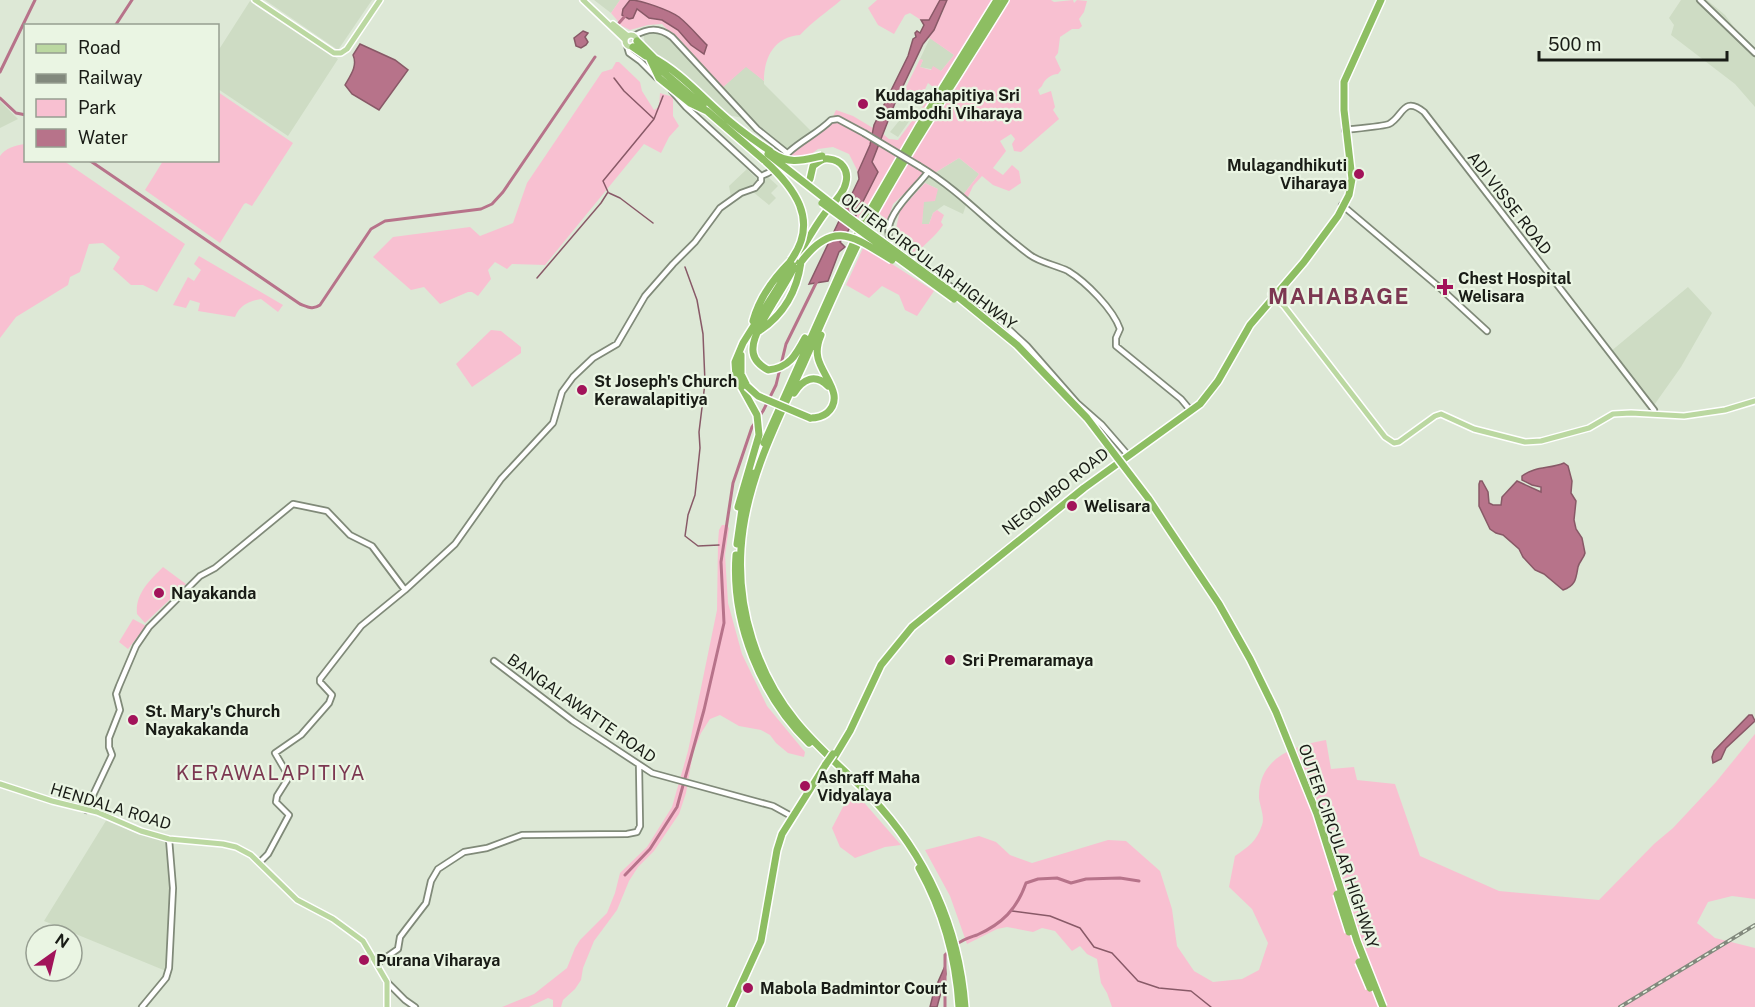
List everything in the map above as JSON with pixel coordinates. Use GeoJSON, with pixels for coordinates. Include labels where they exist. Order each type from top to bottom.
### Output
{"type":"FeatureCollection","features":[{"type":"Feature","properties":{"kind":"highway"},"geometry":{"type":"LineString","coordinates":[[926,280],[850,236],[828,237],[779,276],[761,305],[759,325],[753,345],[756,360],[768,370],[776,369],[785,366],[796,355],[832,288],[876,200],[997,0]]}},
{"type":"Feature","properties":{"kind":"highway"},"geometry":{"type":"LineString","coordinates":[[965,1007],[959,958],[938,896],[909,843],[870,796],[800,727],[777,694],[761,664],[748,624],[740,568],[746,515],[765,452],[842,279],[863,234],[902,163],[1005,0]]}},
{"type":"Feature","properties":{"kind":"highway","name":"NEGOMBO ROAD"},"geometry":{"type":"LineString","coordinates":[[733,1007],[763,942],[784,835],[793,817],[834,755],[871,674],[888,648],[901,633],[1083,486],[1190,410],[1215,379],[1243,330],[1304,262],[1343,206],[1348,195],[1352,174],[1345,130],[1344,82],[1379,0]]}},
{"type":"Feature","properties":{"kind":"highway"},"geometry":{"type":"LineString","coordinates":[[631,41],[652,61],[660,75],[689,100],[706,108]]}},
{"type":"Feature","properties":{"kind":"highway"},"geometry":{"type":"LineString","coordinates":[[652,61],[668,65],[699,91],[767,156],[797,198],[802,211],[804,225],[793,282],[738,353],[735,367],[736,377],[758,419],[757,444],[736,515],[733,552],[739,607],[748,644],[773,698],[797,732],[868,801],[901,840],[933,896],[948,927],[959,1007]]}},
{"type":"Feature","properties":{"kind":"highway","name":"OUTER CIRCULAR HIGHWAY"},"geometry":{"type":"LineString","coordinates":[[652,61],[706,108],[767,156],[990,321],[1067,395],[1115,454],[1197,570],[1246,652],[1290,744],[1317,814],[1356,941],[1383,1007]]}},
{"type":"Feature","properties":{"kind":"highway"},"geometry":{"type":"LineString","coordinates":[[767,156],[800,162],[822,156],[837,158],[843,161],[849,173],[848,185],[743,347],[741,374],[758,396],[817,418],[825,415],[834,404],[833,388],[820,366],[817,350],[822,330],[842,279]]}},
{"type":"Feature","properties":{"kind":"highway","name":"OUTER CIRCULAR HIGHWAY"},"geometry":{"type":"LineString","coordinates":[[767,156],[844,220],[988,325],[1050,384],[1112,456],[1194,573],[1241,652],[1282,736],[1315,822],[1357,955],[1378,1007]]}},
{"type":"Feature","properties":{"kind":"highway"},"geometry":{"type":"LineString","coordinates":[[759,325],[824,215],[844,189],[847,177],[840,163],[823,159],[813,166],[811,185],[815,190],[847,216]]}},
{"type":"Feature","properties":{"kind":"highway"},"geometry":{"type":"LineString","coordinates":[[759,325],[771,321],[778,314],[796,284],[795,265]]}},
{"type":"Feature","properties":{"kind":"highway"},"geometry":{"type":"LineString","coordinates":[[759,325],[759,305],[778,275],[795,265]]}},
{"type":"Feature","properties":{"kind":"highway"},"geometry":{"type":"LineString","coordinates":[[735,569],[738,531],[749,482],[780,403],[832,288]]}},
{"type":"Feature","properties":{"kind":"highway"},"geometry":{"type":"LineString","coordinates":[[765,452],[798,386],[809,378],[815,378],[823,381],[830,389],[832,398],[830,407],[824,412],[810,416]]}},
{"type":"Feature","properties":{"kind":"main road"},"geometry":{"type":"LineString","coordinates":[[255,0],[334,53],[341,53],[347,49],[380,0]]}},
{"type":"Feature","properties":{"kind":"main road"},"geometry":{"type":"LineString","coordinates":[[583,0],[631,41]]}},
{"type":"Feature","properties":{"kind":"main road"},"geometry":{"type":"LineString","coordinates":[[1272,295],[1284,306],[1385,437],[1394,443],[1441,414],[1474,429],[1525,441],[1541,441],[1589,428],[1613,414],[1684,416],[1725,410],[1755,401]]}},
{"type":"Feature","properties":{"kind":"main road","name":"HENDALA ROAD"},"geometry":{"type":"LineString","coordinates":[[0,784],[86,810],[169,839],[223,844],[236,847],[251,855],[297,900],[333,919],[363,940],[387,982],[387,1007]]}},
{"type":"Feature","properties":{"kind":"street"},"geometry":{"type":"LineString","coordinates":[[1700,0],[1755,53]]}},
{"type":"Feature","properties":{"kind":"street"},"geometry":{"type":"LineString","coordinates":[[761,177],[629,53],[631,41],[650,29],[660,30],[672,37],[750,122],[787,153]]}},
{"type":"Feature","properties":{"kind":"street","name":"ADI VISSE ROAD"},"geometry":{"type":"LineString","coordinates":[[1345,130],[1388,125],[1410,106],[1418,107],[1424,112],[1654,410]]}},
{"type":"Feature","properties":{"kind":"street"},"geometry":{"type":"LineString","coordinates":[[761,177],[774,171],[787,153],[819,132],[831,120],[838,119],[864,133],[919,166],[963,197],[999,231],[1029,254],[1071,273],[1104,303],[1120,328],[1116,346],[1179,397],[1190,410]]}},
{"type":"Feature","properties":{"kind":"street"},"geometry":{"type":"LineString","coordinates":[[928,172],[897,208],[888,230],[891,242],[945,283],[987,309],[1027,346],[1077,403],[1102,425],[1127,454]]}},
{"type":"Feature","properties":{"kind":"street"},"geometry":{"type":"LineString","coordinates":[[260,862],[268,854],[290,815],[276,802],[277,796],[289,777],[275,756],[275,752],[301,735],[332,699],[332,693],[320,680],[330,663],[361,626],[405,591],[455,544],[501,478],[551,426],[556,417],[562,392],[579,370],[592,358],[616,345],[645,296],[695,242],[720,208],[741,192],[755,188],[761,181],[761,177]]}},
{"type":"Feature","properties":{"kind":"street"},"geometry":{"type":"LineString","coordinates":[[1343,206],[1487,331]]}},
{"type":"Feature","properties":{"kind":"street"},"geometry":{"type":"LineString","coordinates":[[86,810],[112,755],[109,738],[120,710],[116,694],[136,646],[149,627],[200,576],[215,568],[293,504],[327,511],[350,535],[372,546],[405,591]]}},
{"type":"Feature","properties":{"kind":"street","name":"BANGALAWATTE ROAD"},"geometry":{"type":"LineString","coordinates":[[494,661],[573,721],[652,773],[773,806],[793,817]]}},
{"type":"Feature","properties":{"kind":"street"},"geometry":{"type":"LineString","coordinates":[[378,963],[398,949],[400,937],[426,903],[431,881],[436,872],[464,852],[487,848],[522,835],[637,832],[640,826],[639,765]]}},
{"type":"Feature","properties":{"kind":"street"},"geometry":{"type":"LineString","coordinates":[[639,777],[652,773]]}},
{"type":"Feature","properties":{"kind":"street"},"geometry":{"type":"LineString","coordinates":[[142,1007],[166,978],[169,968],[173,888],[169,839]]}},
{"type":"Feature","properties":{"kind":"street"},"geometry":{"type":"LineString","coordinates":[[387,982],[415,1007]]}},
{"type":"Feature","properties":{"kind":"shaded area"},"geometry":{"type":"Polygon","coordinates":[[[265,0],[372,0],[338,50],[265,0]]]}},
{"type":"Feature","properties":{"kind":"shaded area"},"geometry":{"type":"Polygon","coordinates":[[[594,0],[620,0],[611,13],[594,0]]]}},
{"type":"Feature","properties":{"kind":"shaded area"},"geometry":{"type":"Polygon","coordinates":[[[1681,0],[1707,0],[1725,15],[1748,46],[1755,50],[1755,107],[1735,84],[1671,35],[1674,25],[1669,18],[1681,0]]]}},
{"type":"Feature","properties":{"kind":"shaded area"},"geometry":{"type":"Polygon","coordinates":[[[250,1],[338,59],[288,136],[219,90],[219,49],[250,1]]]}},
{"type":"Feature","properties":{"kind":"shaded area"},"geometry":{"type":"Polygon","coordinates":[[[659,32],[672,41],[743,118],[728,115],[683,74],[651,51],[645,43],[643,34],[659,32]]]}},
{"type":"Feature","properties":{"kind":"shaded area"},"geometry":{"type":"Polygon","coordinates":[[[930,38],[954,55],[941,71],[920,67],[923,60],[920,59],[930,38]]]}},
{"type":"Feature","properties":{"kind":"shaded area"},"geometry":{"type":"Polygon","coordinates":[[[746,66],[764,81],[764,84],[813,133],[786,149],[775,142],[722,88],[746,66]]]}},
{"type":"Feature","properties":{"kind":"shaded area"},"geometry":{"type":"Polygon","coordinates":[[[0,101],[18,119],[0,128],[0,101]]]}},
{"type":"Feature","properties":{"kind":"shaded area"},"geometry":{"type":"Polygon","coordinates":[[[903,116],[910,120],[898,137],[890,132],[903,116]]]}},
{"type":"Feature","properties":{"kind":"shaded area"},"geometry":{"type":"Polygon","coordinates":[[[959,158],[979,174],[963,195],[933,174],[959,158]]]}},
{"type":"Feature","properties":{"kind":"shaded area"},"geometry":{"type":"Polygon","coordinates":[[[747,169],[759,181],[754,187],[731,197],[729,186],[747,169]]]}},
{"type":"Feature","properties":{"kind":"shaded area"},"geometry":{"type":"Polygon","coordinates":[[[930,175],[967,202],[963,214],[944,205],[933,213],[929,224],[922,224],[923,202],[938,189],[925,183],[930,175]]]}},
{"type":"Feature","properties":{"kind":"shaded area"},"geometry":{"type":"Polygon","coordinates":[[[767,176],[778,186],[771,193],[776,198],[769,205],[752,191],[767,176]]]}},
{"type":"Feature","properties":{"kind":"shaded area"},"geometry":{"type":"Polygon","coordinates":[[[1688,287],[1712,313],[1681,367],[1652,408],[1610,352],[1688,287]]]}},
{"type":"Feature","properties":{"kind":"shaded area"},"geometry":{"type":"Polygon","coordinates":[[[107,819],[168,842],[167,861],[172,890],[166,971],[84,937],[84,923],[44,921],[107,819]]]}},
{"type":"Feature","properties":{"kind":"green space"},"geometry":{"type":"Polygon","coordinates":[[[620,0],[841,0],[800,35],[784,40],[773,49],[766,64],[764,81],[746,67],[722,88],[662,24],[630,30],[622,26],[611,13],[620,0]]]}},
{"type":"Feature","properties":{"kind":"green space"},"geometry":{"type":"Polygon","coordinates":[[[877,0],[940,0],[929,20],[921,20],[910,13],[905,15],[894,34],[878,25],[868,8],[877,0]]]}},
{"type":"Feature","properties":{"kind":"green space"},"geometry":{"type":"Polygon","coordinates":[[[947,0],[993,0],[859,219],[854,218],[878,172],[872,162],[883,134],[889,139],[898,140],[926,102],[933,87],[928,83],[920,100],[903,93],[920,59],[923,60],[920,67],[931,70],[933,66],[941,71],[954,55],[928,37],[942,14],[947,0]]]}},
{"type":"Feature","properties":{"kind":"green space"},"geometry":{"type":"Polygon","coordinates":[[[1010,0],[1051,0],[1054,2],[1073,0],[1074,3],[1077,0],[1087,1],[1079,19],[1082,26],[1060,37],[1058,53],[1055,57],[1061,70],[1058,74],[1048,78],[1038,90],[1040,95],[1051,91],[1055,107],[1053,110],[1059,119],[1021,152],[1014,151],[1012,144],[1015,139],[1011,134],[1000,141],[1006,151],[993,168],[1003,175],[1012,165],[1019,171],[1021,183],[1009,191],[993,185],[982,176],[973,186],[967,199],[963,195],[979,174],[959,158],[933,174],[924,175],[893,204],[885,228],[876,230],[871,227],[909,157],[957,86],[1010,0]]]}},
{"type":"Feature","properties":{"kind":"green space"},"geometry":{"type":"Polygon","coordinates":[[[616,62],[619,62],[640,82],[642,91],[654,110],[659,107],[660,93],[673,97],[673,116],[679,126],[669,137],[661,153],[644,144],[545,265],[512,264],[507,269],[495,262],[488,270],[491,279],[478,296],[468,292],[440,304],[424,287],[411,290],[373,257],[393,237],[470,227],[480,236],[513,223],[527,183],[602,72],[612,69],[616,62]]]}},
{"type":"Feature","properties":{"kind":"green space"},"geometry":{"type":"Polygon","coordinates":[[[219,93],[293,143],[252,206],[244,204],[220,243],[145,190],[162,162],[219,162],[219,93]]]}},
{"type":"Feature","properties":{"kind":"green space"},"geometry":{"type":"Polygon","coordinates":[[[836,110],[853,116],[873,128],[870,145],[858,172],[849,154],[833,147],[818,149],[809,156],[789,156],[822,131],[831,121],[836,110]]]}},
{"type":"Feature","properties":{"kind":"green space"},"geometry":{"type":"Polygon","coordinates":[[[24,144],[24,162],[65,162],[185,244],[157,292],[143,285],[131,285],[113,269],[120,257],[103,243],[89,244],[80,272],[70,277],[68,285],[16,317],[0,338],[0,156],[11,147],[24,144]]]}},
{"type":"Feature","properties":{"kind":"green space"},"geometry":{"type":"Polygon","coordinates":[[[925,183],[938,189],[935,201],[924,202],[922,224],[929,224],[933,213],[937,210],[944,215],[941,222],[943,225],[915,258],[894,238],[900,210],[925,183]]]}},
{"type":"Feature","properties":{"kind":"green space"},"geometry":{"type":"Polygon","coordinates":[[[864,246],[934,291],[917,316],[905,310],[899,295],[882,286],[869,298],[846,285],[864,246]]]}},
{"type":"Feature","properties":{"kind":"green space"},"geometry":{"type":"Polygon","coordinates":[[[199,256],[283,305],[278,312],[261,299],[249,302],[235,317],[198,311],[200,303],[190,300],[186,308],[173,305],[188,277],[194,281],[201,270],[194,264],[199,256]]]}},
{"type":"Feature","properties":{"kind":"green space"},"geometry":{"type":"Polygon","coordinates":[[[491,330],[501,331],[521,347],[521,353],[472,387],[456,364],[491,330]]]}},
{"type":"Feature","properties":{"kind":"green space"},"geometry":{"type":"Polygon","coordinates":[[[722,525],[729,528],[725,555],[728,603],[742,654],[767,706],[805,752],[804,757],[788,753],[770,735],[761,730],[739,726],[720,715],[710,719],[693,753],[686,793],[679,814],[654,851],[638,867],[629,881],[617,910],[594,941],[583,968],[581,980],[575,989],[563,1000],[561,1007],[553,1007],[553,1000],[548,998],[529,1007],[502,1007],[534,994],[567,968],[580,940],[607,913],[620,873],[647,847],[672,807],[688,751],[717,610],[718,542],[722,525]]]}},
{"type":"Feature","properties":{"kind":"green space","name":"Nayakanda"},"geometry":{"type":"Polygon","coordinates":[[[163,567],[186,584],[145,623],[137,614],[138,600],[148,583],[163,567]]]}},
{"type":"Feature","properties":{"kind":"green space","name":"Nayakanda"},"geometry":{"type":"Polygon","coordinates":[[[133,619],[146,626],[128,649],[119,642],[133,619]]]}},
{"type":"Feature","properties":{"kind":"green space"},"geometry":{"type":"Polygon","coordinates":[[[1755,734],[1755,899],[1732,896],[1708,902],[1697,923],[1715,938],[1755,948],[1755,1007],[1112,1007],[1101,983],[1097,959],[1087,954],[1080,946],[1072,951],[1055,931],[1042,928],[1033,932],[1007,927],[997,929],[967,944],[950,896],[925,850],[979,836],[996,842],[1010,855],[1032,863],[1108,840],[1126,841],[1160,871],[1172,909],[1177,946],[1194,971],[1213,982],[1242,979],[1259,970],[1268,943],[1252,909],[1229,887],[1235,856],[1255,839],[1260,831],[1263,815],[1259,798],[1264,773],[1280,756],[1290,750],[1326,740],[1331,769],[1354,767],[1357,780],[1395,784],[1420,856],[1499,891],[1599,900],[1673,828],[1716,782],[1755,734]]]}},
{"type":"Feature","properties":{"kind":"green space"},"geometry":{"type":"Polygon","coordinates":[[[854,791],[901,845],[885,847],[855,858],[840,847],[832,828],[845,803],[851,801],[851,794],[854,791]]]}},
{"type":"Feature","properties":{"kind":"water"},"geometry":{"type":"Polygon","coordinates":[[[630,0],[655,6],[679,17],[707,45],[704,54],[691,45],[678,30],[662,20],[649,18],[637,9],[633,18],[629,19],[622,15],[623,9],[630,0]]]}},
{"type":"Feature","properties":{"kind":"water"},"geometry":{"type":"Polygon","coordinates":[[[940,0],[947,0],[934,30],[923,44],[895,103],[872,162],[878,172],[840,242],[845,247],[839,252],[828,281],[809,284],[859,179],[858,172],[870,145],[874,125],[908,56],[913,39],[916,37],[915,33],[917,31],[920,33],[924,25],[921,20],[929,20],[940,0]]]}},
{"type":"Feature","properties":{"kind":"water"},"geometry":{"type":"Polygon","coordinates":[[[583,31],[588,33],[585,37],[588,42],[581,48],[576,46],[574,38],[583,31]]]}},
{"type":"Feature","properties":{"kind":"water"},"geometry":{"type":"Polygon","coordinates":[[[360,44],[395,60],[408,70],[379,110],[352,94],[345,85],[354,67],[353,55],[360,44]]]}},
{"type":"Feature","properties":{"kind":"water"},"geometry":{"type":"Polygon","coordinates":[[[1564,463],[1568,466],[1572,481],[1571,493],[1576,501],[1574,520],[1576,529],[1582,538],[1585,553],[1575,581],[1563,590],[1544,574],[1535,570],[1519,549],[1503,535],[1490,529],[1479,506],[1479,484],[1482,481],[1488,492],[1489,503],[1501,505],[1502,497],[1517,481],[1541,492],[1541,487],[1522,480],[1522,476],[1532,471],[1564,463]]]}},
{"type":"Feature","properties":{"kind":"water"},"geometry":{"type":"Polygon","coordinates":[[[1749,715],[1752,715],[1755,721],[1726,748],[1721,759],[1713,763],[1714,751],[1749,715]]]}},
{"type":"Feature","properties":{"kind":"water"},"geometry":{"type":"Polygon","coordinates":[[[945,966],[946,974],[937,1007],[930,1007],[934,991],[945,966]]]}},
{"type":"Feature","properties":{"kind":"waterway"},"geometry":{"type":"LineString","coordinates":[[0,72],[35,0]]}},
{"type":"Feature","properties":{"kind":"waterway"},"geometry":{"type":"LineString","coordinates":[[116,24],[132,0]]}},
{"type":"Feature","properties":{"kind":"waterway"},"geometry":{"type":"LineString","coordinates":[[619,23],[626,15]]}},
{"type":"Feature","properties":{"kind":"waterway"},"geometry":{"type":"LineString","coordinates":[[92,162],[300,304],[315,307],[320,305],[371,229],[385,221],[481,209],[492,204],[503,192],[595,57]]}},
{"type":"Feature","properties":{"kind":"waterway"},"geometry":{"type":"LineString","coordinates":[[614,78],[624,91],[654,119]]}},
{"type":"Feature","properties":{"kind":"waterway"},"geometry":{"type":"LineString","coordinates":[[537,278],[601,203],[608,192],[603,181],[654,119],[663,96]]}},
{"type":"Feature","properties":{"kind":"waterway"},"geometry":{"type":"LineString","coordinates":[[0,98],[16,113],[24,115]]}},
{"type":"Feature","properties":{"kind":"waterway"},"geometry":{"type":"LineString","coordinates":[[609,193],[620,198],[653,223]]}},
{"type":"Feature","properties":{"kind":"waterway"},"geometry":{"type":"LineString","coordinates":[[685,267],[697,300],[703,334],[705,383],[695,495],[688,515],[685,536],[698,546],[719,545]]}},
{"type":"Feature","properties":{"kind":"waterway"},"geometry":{"type":"LineString","coordinates":[[625,875],[650,849],[677,807],[704,710],[724,623],[721,562],[733,483],[752,427],[776,385],[786,344],[818,279]]}},
{"type":"Feature","properties":{"kind":"waterway"},"geometry":{"type":"LineString","coordinates":[[956,945],[986,931],[1008,915],[1018,901],[1026,883],[1038,879],[1057,878],[1071,883],[1086,879],[1120,878],[1139,881]]}},
{"type":"Feature","properties":{"kind":"waterway"},"geometry":{"type":"LineString","coordinates":[[1012,911],[1050,916],[1080,928],[1094,947],[1112,953],[1138,981],[1159,988],[1191,991],[1211,1007]]}},
{"type":"Feature","properties":{"kind":"waterway"},"geometry":{"type":"LineString","coordinates":[[945,1007],[945,955],[951,950]]}},
{"type":"Feature","properties":{"kind":"railway"},"geometry":{"type":"LineString","coordinates":[[1620,1007],[1755,925]]}},
{"type":"Feature","properties":{"kind":"place","name":"Kudagahapitiya Sri Sambodhi Viharaya"},"geometry":{"type":"Point","coordinates":[863,104]}},
{"type":"Feature","properties":{"kind":"place","name":"Mulagandhikuti Viharaya"},"geometry":{"type":"Point","coordinates":[1359,174]}},
{"type":"Feature","properties":{"kind":"place","name":"Chest Hospital Welisara"},"geometry":{"type":"Point","coordinates":[1445,287]}},
{"type":"Feature","properties":{"kind":"place","name":"St Joseph's Church Kerawalapitiya"},"geometry":{"type":"Point","coordinates":[582,390]}},
{"type":"Feature","properties":{"kind":"place","name":"Welisara"},"geometry":{"type":"Point","coordinates":[1072,506]}},
{"type":"Feature","properties":{"kind":"place","name":"Nayakanda"},"geometry":{"type":"Point","coordinates":[159,593]}},
{"type":"Feature","properties":{"kind":"place","name":"Sri Premaramaya"},"geometry":{"type":"Point","coordinates":[950,660]}},
{"type":"Feature","properties":{"kind":"place","name":"St. Mary's Church Nayakakanda"},"geometry":{"type":"Point","coordinates":[133,720]}},
{"type":"Feature","properties":{"kind":"place","name":"Ashraff Maha Vidyalaya"},"geometry":{"type":"Point","coordinates":[805,786]}},
{"type":"Feature","properties":{"kind":"place","name":"Purana Viharaya"},"geometry":{"type":"Point","coordinates":[364,960]}},
{"type":"Feature","properties":{"kind":"place","name":"Mabola Badmintor Court"},"geometry":{"type":"Point","coordinates":[748,988]}},
{"type":"Feature","properties":{"kind":"district","name":"MAHABAGE"},"geometry":{"type":"Point","coordinates":[1339,296]}},
{"type":"Feature","properties":{"kind":"district","name":"KERAWALAPITIYA"},"geometry":{"type":"Point","coordinates":[271,773]}}]}
